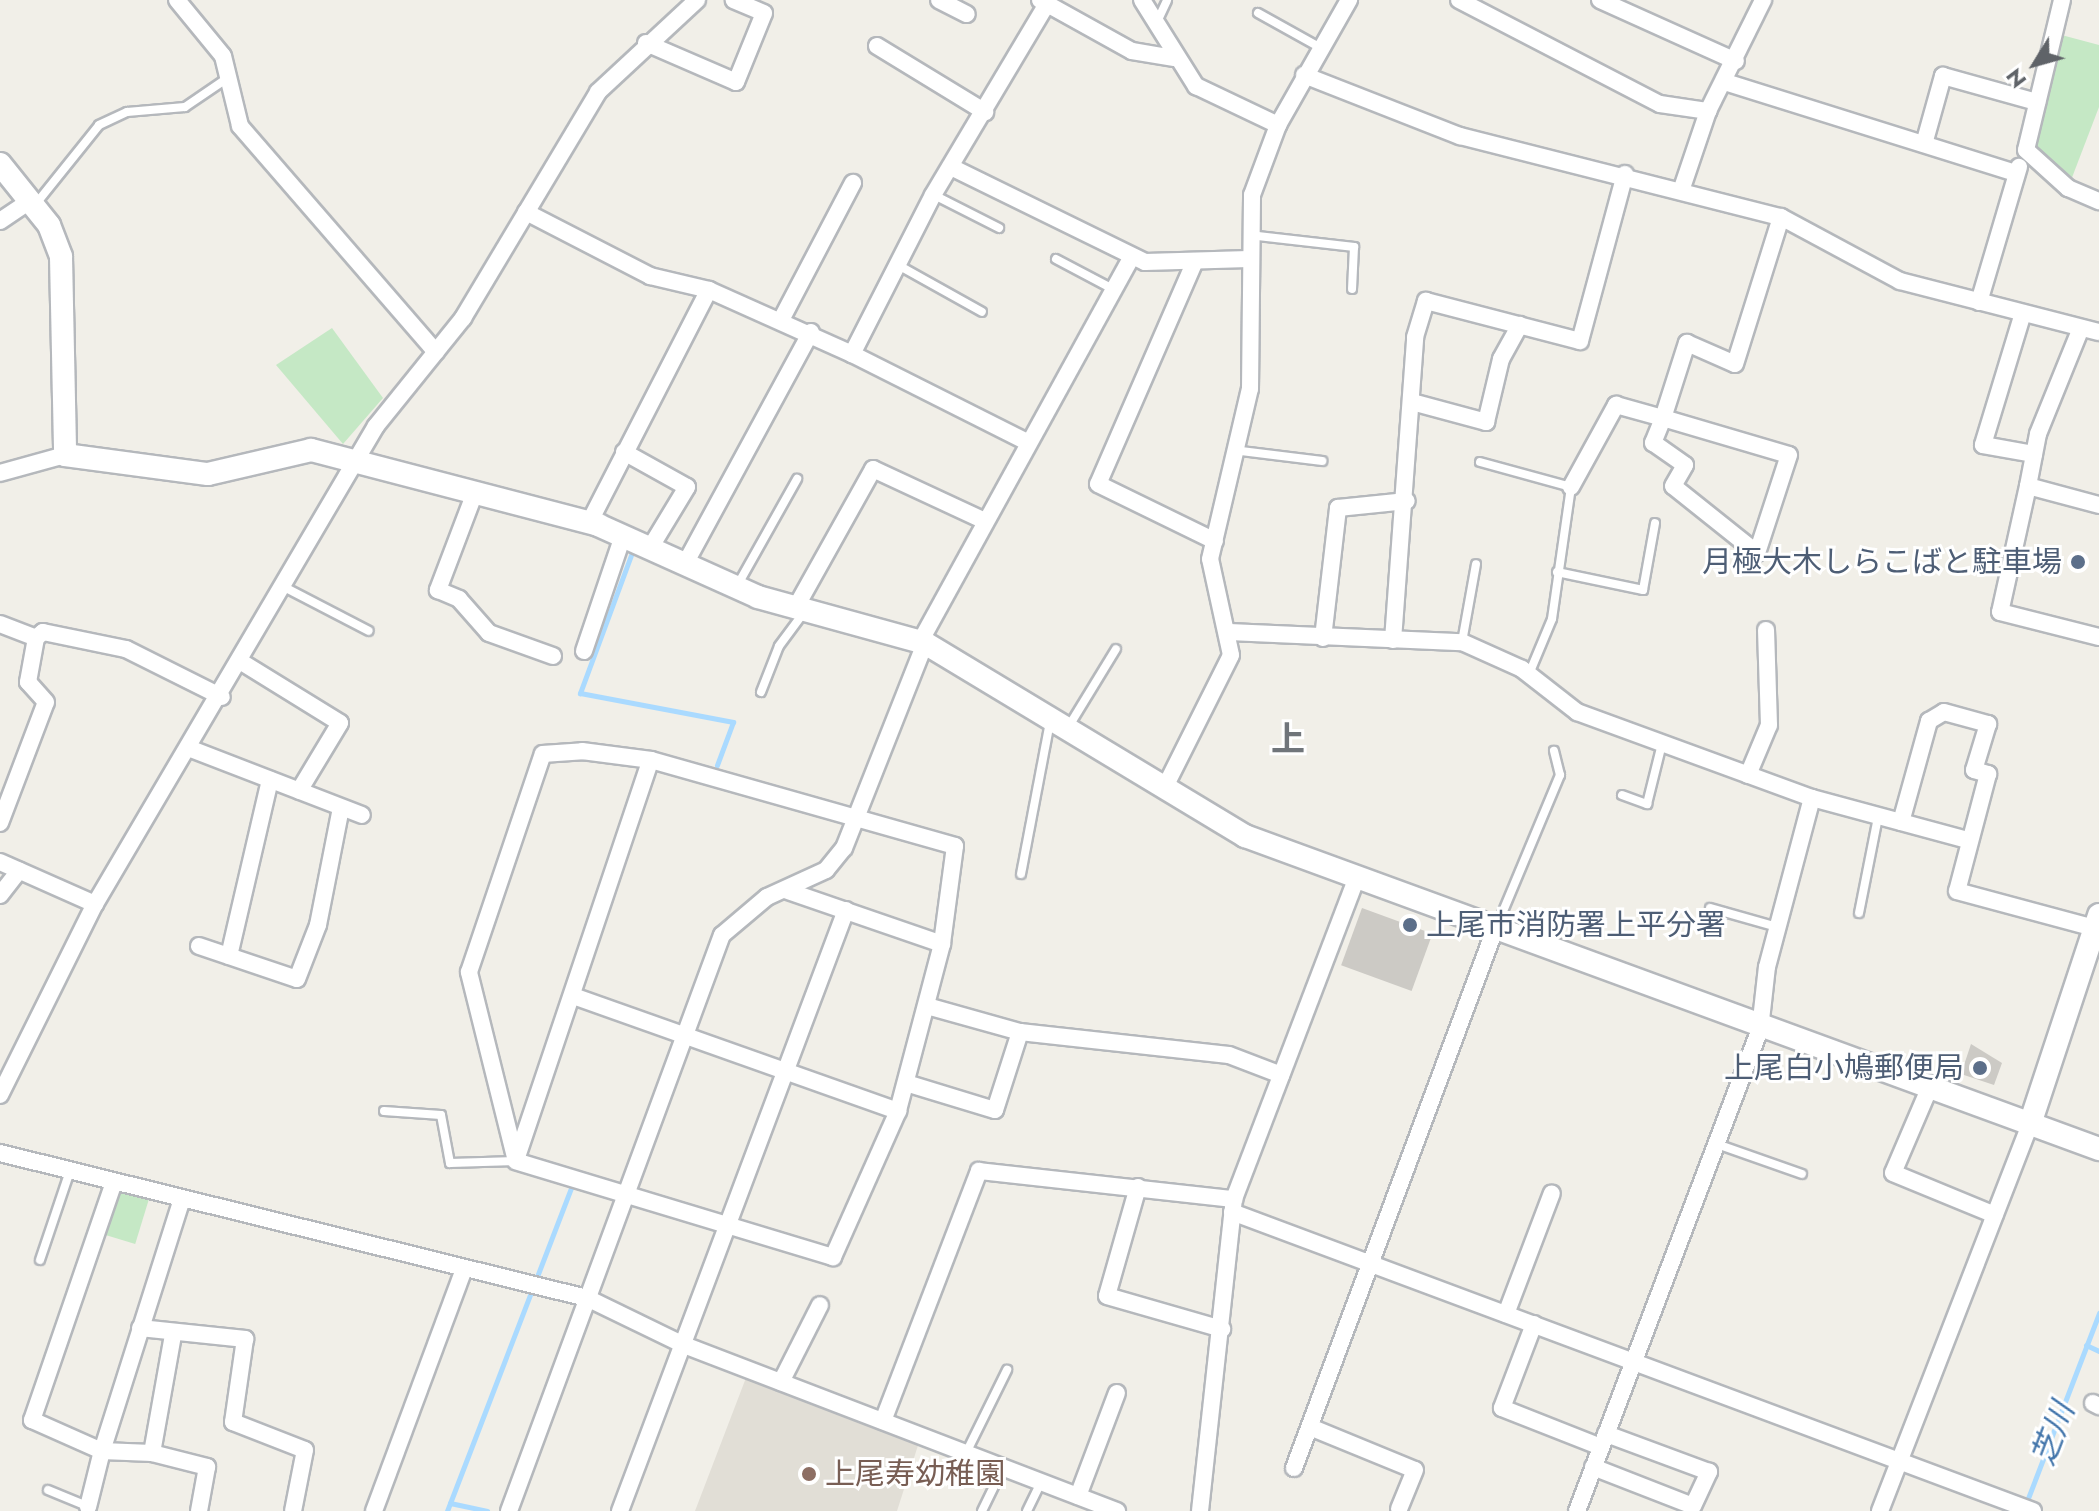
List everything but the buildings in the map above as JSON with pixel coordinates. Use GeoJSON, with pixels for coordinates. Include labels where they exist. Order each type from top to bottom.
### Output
{"type":"FeatureCollection","features":[{"type":"Feature","properties":{"kind":"street"},"geometry":{"type":"LineString","coordinates":[[177,0],[212,38],[240,126],[436,352]]}},
{"type":"Feature","properties":{"kind":"street"},"geometry":{"type":"LineString","coordinates":[[0,1095],[5,1072],[95,904],[243,663],[357,461],[436,352],[598,92],[646,43],[697,0]]}},
{"type":"Feature","properties":{"kind":"street"},"geometry":{"type":"LineString","coordinates":[[646,43],[736,82],[764,13],[734,0]]}},
{"type":"Feature","properties":{"kind":"street"},"geometry":{"type":"LineString","coordinates":[[939,0],[967,14]]}},
{"type":"Feature","properties":{"kind":"street"},"geometry":{"type":"LineString","coordinates":[[1142,0],[1154,28],[1196,86],[1278,125]]}},
{"type":"Feature","properties":{"kind":"street"},"geometry":{"type":"LineString","coordinates":[[1166,785],[1221,684],[1229,632],[1212,573],[1215,541],[1241,451],[1250,389],[1249,235],[1252,195],[1278,125],[1349,0]]}},
{"type":"Feature","properties":{"kind":"street"},"geometry":{"type":"LineString","coordinates":[[1459,0],[1660,104],[1708,111]]}},
{"type":"Feature","properties":{"kind":"street"},"geometry":{"type":"LineString","coordinates":[[1600,0],[1736,61]]}},
{"type":"Feature","properties":{"kind":"street"},"geometry":{"type":"LineString","coordinates":[[1682,188],[1708,111],[1736,61],[1763,0]]}},
{"type":"Feature","properties":{"kind":"street"},"geometry":{"type":"LineString","coordinates":[[1979,302],[2015,173],[2028,155],[2037,102],[2062,0]]}},
{"type":"Feature","properties":{"kind":"street"},"geometry":{"type":"LineString","coordinates":[[852,354],[933,195],[985,112],[1043,2],[1132,51],[1174,58]]}},
{"type":"Feature","properties":{"kind":"street"},"geometry":{"type":"LineString","coordinates":[[877,46],[985,112]]}},
{"type":"Feature","properties":{"kind":"street"},"geometry":{"type":"LineString","coordinates":[[1304,75],[1460,136],[1682,188],[1781,217],[1900,281],[2099,332]]}},
{"type":"Feature","properties":{"kind":"street"},"geometry":{"type":"LineString","coordinates":[[1924,144],[1943,76],[2037,102]]}},
{"type":"Feature","properties":{"kind":"street"},"geometry":{"type":"LineString","coordinates":[[1725,82],[2015,173]]}},
{"type":"Feature","properties":{"kind":"street"},"geometry":{"type":"LineString","coordinates":[[2028,155],[2068,188],[2099,201]]}},
{"type":"Feature","properties":{"kind":"street"},"geometry":{"type":"LineString","coordinates":[[0,164],[49,225],[66,282],[65,455]]}},
{"type":"Feature","properties":{"kind":"street"},"geometry":{"type":"LineString","coordinates":[[951,167],[1132,256],[1195,261],[1249,259]]}},
{"type":"Feature","properties":{"kind":"street"},"geometry":{"type":"LineString","coordinates":[[1393,640],[1407,501],[1415,337],[1426,301],[1580,341],[1625,174]]}},
{"type":"Feature","properties":{"kind":"street"},"geometry":{"type":"LineString","coordinates":[[781,320],[853,183]]}},
{"type":"Feature","properties":{"kind":"street"},"geometry":{"type":"LineString","coordinates":[[0,221],[33,202]]}},
{"type":"Feature","properties":{"kind":"street"},"geometry":{"type":"LineString","coordinates":[[526,212],[650,276],[709,290],[811,332],[1027,442]]}},
{"type":"Feature","properties":{"kind":"street"},"geometry":{"type":"LineString","coordinates":[[1571,487],[1616,405],[1663,418],[1789,455],[1757,553],[1673,486],[1685,465],[1653,443],[1663,418],[1687,343],[1735,364],[1781,217]]}},
{"type":"Feature","properties":{"kind":"street"},"geometry":{"type":"LineString","coordinates":[[509,1511],[587,1298],[631,1192],[722,935],[767,897],[788,891],[826,870],[860,819],[923,643],[983,520],[1132,256]]}},
{"type":"Feature","properties":{"kind":"street"},"geometry":{"type":"LineString","coordinates":[[1195,261],[1098,484],[1215,541]]}},
{"type":"Feature","properties":{"kind":"street"},"geometry":{"type":"LineString","coordinates":[[589,523],[709,290]]}},
{"type":"Feature","properties":{"kind":"street"},"geometry":{"type":"LineString","coordinates":[[2023,313],[1983,445],[2034,454]]}},
{"type":"Feature","properties":{"kind":"street"},"geometry":{"type":"LineString","coordinates":[[1412,402],[1486,422],[1501,359],[1520,325]]}},
{"type":"Feature","properties":{"kind":"street"},"geometry":{"type":"LineString","coordinates":[[2081,328],[2034,454],[2000,612],[2099,637]]}},
{"type":"Feature","properties":{"kind":"street"},"geometry":{"type":"LineString","coordinates":[[685,564],[811,332]]}},
{"type":"Feature","properties":{"kind":"street"},"geometry":{"type":"LineString","coordinates":[[0,473],[65,455],[208,474],[311,450],[589,523],[737,587],[801,609],[923,643],[1060,721],[1245,836],[1494,932],[2099,1149]]}},
{"type":"Feature","properties":{"kind":"street"},"geometry":{"type":"LineString","coordinates":[[624,452],[687,487],[650,548]]}},
{"type":"Feature","properties":{"kind":"street"},"geometry":{"type":"LineString","coordinates":[[801,609],[873,469],[983,520]]}},
{"type":"Feature","properties":{"kind":"street"},"geometry":{"type":"LineString","coordinates":[[2028,486],[2099,505]]}},
{"type":"Feature","properties":{"kind":"street"},"geometry":{"type":"LineString","coordinates":[[474,495],[438,590],[459,599],[489,633],[553,656]]}},
{"type":"Feature","properties":{"kind":"street"},"geometry":{"type":"LineString","coordinates":[[1323,638],[1338,508],[1407,501]]}},
{"type":"Feature","properties":{"kind":"street"},"geometry":{"type":"LineString","coordinates":[[584,651],[623,536]]}},
{"type":"Feature","properties":{"kind":"street"},"geometry":{"type":"LineString","coordinates":[[0,624],[36,638]]}},
{"type":"Feature","properties":{"kind":"street"},"geometry":{"type":"LineString","coordinates":[[1748,775],[1769,725],[1766,630]]}},
{"type":"Feature","properties":{"kind":"street"},"geometry":{"type":"LineString","coordinates":[[0,823],[46,702],[28,682],[36,638],[43,632],[126,649],[222,697]]}},
{"type":"Feature","properties":{"kind":"street"},"geometry":{"type":"LineString","coordinates":[[1229,632],[1462,642],[1528,675],[1577,712],[1812,798],[1968,840]]}},
{"type":"Feature","properties":{"kind":"street"},"geometry":{"type":"LineString","coordinates":[[243,663],[340,723],[299,791]]}},
{"type":"Feature","properties":{"kind":"street"},"geometry":{"type":"LineString","coordinates":[[1880,1511],[2030,1124],[2097,922],[1957,891],[1968,840],[1988,774],[1974,770],[1988,724],[1944,712],[1929,721],[1901,822]]}},
{"type":"Feature","properties":{"kind":"street"},"geometry":{"type":"LineString","coordinates":[[191,749],[362,815]]}},
{"type":"Feature","properties":{"kind":"street"},"geometry":{"type":"LineString","coordinates":[[543,754],[651,760],[955,846],[942,944],[898,1111],[833,1257],[733,1222],[516,1161],[469,972],[543,754]]}},
{"type":"Feature","properties":{"kind":"street"},"geometry":{"type":"LineString","coordinates":[[516,1161],[651,760]]}},
{"type":"Feature","properties":{"kind":"street"},"geometry":{"type":"LineString","coordinates":[[229,956],[270,780]]}},
{"type":"Feature","properties":{"kind":"street"},"geometry":{"type":"LineString","coordinates":[[1577,1511],[1760,1029],[1778,927],[1812,798]]}},
{"type":"Feature","properties":{"kind":"street"},"geometry":{"type":"LineString","coordinates":[[199,946],[297,979],[318,925],[341,808]]}},
{"type":"Feature","properties":{"kind":"street"},"geometry":{"type":"LineString","coordinates":[[0,862],[95,904]]}},
{"type":"Feature","properties":{"kind":"street"},"geometry":{"type":"LineString","coordinates":[[0,895],[19,871]]}},
{"type":"Feature","properties":{"kind":"street"},"geometry":{"type":"LineString","coordinates":[[1200,1511],[1233,1206],[1356,880]]}},
{"type":"Feature","properties":{"kind":"street"},"geometry":{"type":"LineString","coordinates":[[788,891],[942,944]]}},
{"type":"Feature","properties":{"kind":"street"},"geometry":{"type":"LineString","coordinates":[[620,1511],[733,1222],[846,910]]}},
{"type":"Feature","properties":{"kind":"street"},"geometry":{"type":"LineString","coordinates":[[1294,1468],[1373,1265],[1494,932]]}},
{"type":"Feature","properties":{"kind":"street"},"geometry":{"type":"LineString","coordinates":[[573,996],[787,1069],[898,1111]]}},
{"type":"Feature","properties":{"kind":"street"},"geometry":{"type":"LineString","coordinates":[[927,1006],[1020,1032],[1229,1055],[1281,1075]]}},
{"type":"Feature","properties":{"kind":"street"},"geometry":{"type":"LineString","coordinates":[[906,1083],[995,1110],[1020,1032]]}},
{"type":"Feature","properties":{"kind":"street"},"geometry":{"type":"LineString","coordinates":[[1929,1089],[1893,1173],[1995,1215]]}},
{"type":"Feature","properties":{"kind":"street"},"geometry":{"type":"LineString","coordinates":[[0,1153],[587,1298],[684,1345],[1117,1511]]}},
{"type":"Feature","properties":{"kind":"street"},"geometry":{"type":"LineString","coordinates":[[883,1421],[979,1171],[1138,1187],[1233,1206],[1373,1265],[2033,1511]]}},
{"type":"Feature","properties":{"kind":"street"},"geometry":{"type":"LineString","coordinates":[[114,1182],[32,1420],[102,1451],[152,1453],[207,1467],[199,1511]]}},
{"type":"Feature","properties":{"kind":"street"},"geometry":{"type":"LineString","coordinates":[[1138,1187],[1107,1296],[1222,1329]]}},
{"type":"Feature","properties":{"kind":"street"},"geometry":{"type":"LineString","coordinates":[[1506,1314],[1552,1193]]}},
{"type":"Feature","properties":{"kind":"street"},"geometry":{"type":"LineString","coordinates":[[90,1509],[102,1451],[182,1199]]}},
{"type":"Feature","properties":{"kind":"street"},"geometry":{"type":"LineString","coordinates":[[374,1511],[464,1269]]}},
{"type":"Feature","properties":{"kind":"street"},"geometry":{"type":"LineString","coordinates":[[781,1382],[820,1305]]}},
{"type":"Feature","properties":{"kind":"street"},"geometry":{"type":"LineString","coordinates":[[1534,1324],[1502,1408],[1709,1472],[1693,1506],[1593,1467]]}},
{"type":"Feature","properties":{"kind":"street"},"geometry":{"type":"LineString","coordinates":[[140,1328],[173,1335],[245,1339],[233,1422],[305,1450],[293,1511]]}},
{"type":"Feature","properties":{"kind":"street"},"geometry":{"type":"LineString","coordinates":[[152,1453],[173,1335]]}},
{"type":"Feature","properties":{"kind":"street"},"geometry":{"type":"LineString","coordinates":[[1078,1496],[1117,1393]]}},
{"type":"Feature","properties":{"kind":"street"},"geometry":{"type":"LineString","coordinates":[[1310,1427],[1415,1470],[1399,1509]]}},
{"type":"Feature","properties":{"kind":"lane"},"geometry":{"type":"LineString","coordinates":[[1154,28],[1167,0]]}},
{"type":"Feature","properties":{"kind":"lane"},"geometry":{"type":"LineString","coordinates":[[1258,13],[1321,48]]}},
{"type":"Feature","properties":{"kind":"lane"},"geometry":{"type":"LineString","coordinates":[[33,202],[99,125],[127,112],[185,107],[226,79]]}},
{"type":"Feature","properties":{"kind":"lane"},"geometry":{"type":"LineString","coordinates":[[933,195],[999,228]]}},
{"type":"Feature","properties":{"kind":"lane"},"geometry":{"type":"LineString","coordinates":[[1249,235],[1354,247],[1352,289]]}},
{"type":"Feature","properties":{"kind":"lane"},"geometry":{"type":"LineString","coordinates":[[1056,259],[1113,289]]}},
{"type":"Feature","properties":{"kind":"lane"},"geometry":{"type":"LineString","coordinates":[[897,265],[982,312]]}},
{"type":"Feature","properties":{"kind":"lane"},"geometry":{"type":"LineString","coordinates":[[1241,451],[1322,461]]}},
{"type":"Feature","properties":{"kind":"lane"},"geometry":{"type":"LineString","coordinates":[[1480,462],[1571,487],[1552,619],[1528,675]]}},
{"type":"Feature","properties":{"kind":"lane"},"geometry":{"type":"LineString","coordinates":[[737,587],[797,479]]}},
{"type":"Feature","properties":{"kind":"lane"},"geometry":{"type":"LineString","coordinates":[[1557,572],[1643,590],[1655,523]]}},
{"type":"Feature","properties":{"kind":"lane"},"geometry":{"type":"LineString","coordinates":[[1462,642],[1476,564]]}},
{"type":"Feature","properties":{"kind":"lane"},"geometry":{"type":"LineString","coordinates":[[286,588],[369,631]]}},
{"type":"Feature","properties":{"kind":"lane"},"geometry":{"type":"LineString","coordinates":[[761,692],[779,646],[801,609]]}},
{"type":"Feature","properties":{"kind":"lane"},"geometry":{"type":"LineString","coordinates":[[1021,874],[1060,721],[1116,649]]}},
{"type":"Feature","properties":{"kind":"lane"},"geometry":{"type":"LineString","coordinates":[[1622,795],[1647,804],[1662,744]]}},
{"type":"Feature","properties":{"kind":"lane"},"geometry":{"type":"LineString","coordinates":[[1494,932],[1560,775],[1554,751]]}},
{"type":"Feature","properties":{"kind":"lane"},"geometry":{"type":"LineString","coordinates":[[1859,913],[1878,816]]}},
{"type":"Feature","properties":{"kind":"lane"},"geometry":{"type":"LineString","coordinates":[[1710,908],[1778,927]]}},
{"type":"Feature","properties":{"kind":"lane"},"geometry":{"type":"LineString","coordinates":[[384,1111],[441,1115],[450,1163],[516,1161]]}},
{"type":"Feature","properties":{"kind":"lane"},"geometry":{"type":"LineString","coordinates":[[1716,1144],[1802,1174]]}},
{"type":"Feature","properties":{"kind":"lane"},"geometry":{"type":"LineString","coordinates":[[40,1260],[70,1171]]}},
{"type":"Feature","properties":{"kind":"lane"},"geometry":{"type":"LineString","coordinates":[[966,1453],[1007,1370]]}},
{"type":"Feature","properties":{"kind":"lane"},"geometry":{"type":"LineString","coordinates":[[982,1511],[1003,1468]]}},
{"type":"Feature","properties":{"kind":"lane"},"geometry":{"type":"LineString","coordinates":[[1027,1511],[1041,1482]]}},
{"type":"Feature","properties":{"kind":"lane"},"geometry":{"type":"LineString","coordinates":[[48,1490],[90,1509]]}},
{"type":"Feature","properties":{"kind":"shaded area","name":"上尾寿幼稚園"},"geometry":{"type":"Polygon","coordinates":[[[749,1370],[921,1436],[897,1511],[695,1511],[749,1370]]]}},
{"type":"Feature","properties":{"kind":"green space"},"geometry":{"type":"Polygon","coordinates":[[[2054,33],[2099,45],[2099,107],[2068,188],[2028,155],[2054,33]]]}},
{"type":"Feature","properties":{"kind":"green space"},"geometry":{"type":"Polygon","coordinates":[[[332,328],[383,398],[343,444],[276,365],[332,328]]]}},
{"type":"Feature","properties":{"kind":"green space"},"geometry":{"type":"Polygon","coordinates":[[[119,1191],[149,1200],[135,1244],[106,1235],[119,1191]]]}},
{"type":"Feature","properties":{"kind":"waterway"},"geometry":{"type":"LineString","coordinates":[[634,547],[580,693],[733,722],[717,765]]}},
{"type":"Feature","properties":{"kind":"waterway"},"geometry":{"type":"LineString","coordinates":[[447,1511],[573,1182]]}},
{"type":"Feature","properties":{"kind":"waterway","name":"芝川"},"geometry":{"type":"LineString","coordinates":[[2025,1506],[2099,1313]]}},
{"type":"Feature","properties":{"kind":"waterway"},"geometry":{"type":"LineString","coordinates":[[2086,1345],[2099,1351]]}},
{"type":"Feature","properties":{"kind":"waterway"},"geometry":{"type":"LineString","coordinates":[[450,1503],[487,1511]]}},
{"type":"Feature","properties":{"kind":"place","name":"月極大木しらこばと駐車場"},"geometry":{"type":"Point","coordinates":[2078,562]}},
{"type":"Feature","properties":{"kind":"place","name":"上尾市消防署上平分署"},"geometry":{"type":"Point","coordinates":[1410,925]}},
{"type":"Feature","properties":{"kind":"place","name":"上尾白小鳩郵便局"},"geometry":{"type":"Point","coordinates":[1980,1068]}},
{"type":"Feature","properties":{"kind":"place","name":"上尾寿幼稚園"},"geometry":{"type":"Point","coordinates":[809,1474]}},
{"type":"Feature","properties":{"kind":"district","name":"上"},"geometry":{"type":"Point","coordinates":[1288,740]}}]}
